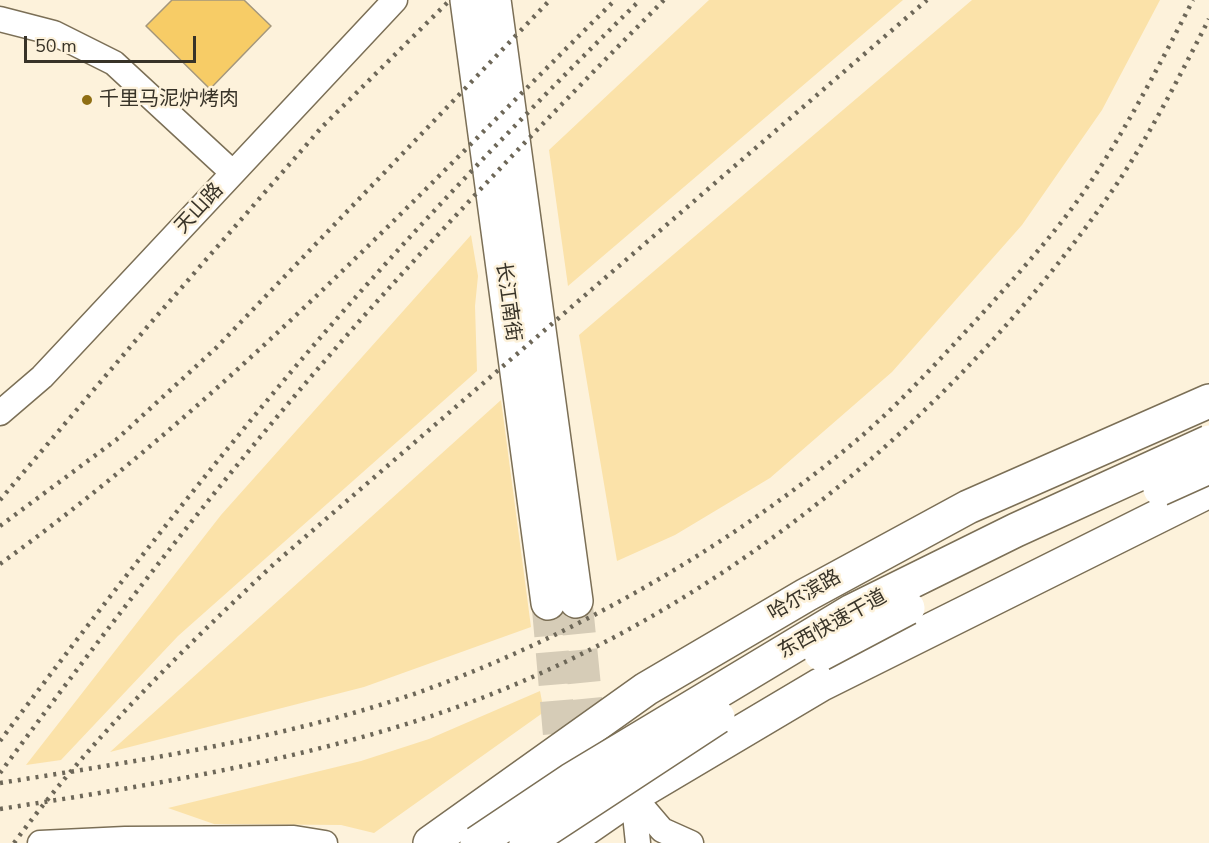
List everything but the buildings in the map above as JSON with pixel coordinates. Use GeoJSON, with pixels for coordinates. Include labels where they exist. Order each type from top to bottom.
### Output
{"type":"FeatureCollection","features":[{"type":"Feature","properties":{"kind":"main road","name":"长江南街"},"geometry":{"type":"LineString","coordinates":[[466,0],[562,602],[494,0]]}},
{"type":"Feature","properties":{"kind":"main road","name":"哈尔滨路"},"geometry":{"type":"LineString","coordinates":[[430,843],[646,689],[806,595],[968,507],[1209,401]]}},
{"type":"Feature","properties":{"kind":"main road","name":"东西快速干道"},"geometry":{"type":"LineString","coordinates":[[477,843],[571,780],[852,611],[1016,530],[1209,442]]}},
{"type":"Feature","properties":{"kind":"main road","name":"东西快速干道"},"geometry":{"type":"LineString","coordinates":[[526,843],[789,670],[1001,558],[1209,467]]}},
{"type":"Feature","properties":{"kind":"main road"},"geometry":{"type":"LineString","coordinates":[[565,843],[633,796],[820,685],[1209,491]]}},
{"type":"Feature","properties":{"kind":"street","name":"天山路"},"geometry":{"type":"LineString","coordinates":[[0,413],[42,377],[395,0]]}},
{"type":"Feature","properties":{"kind":"street"},"geometry":{"type":"LineString","coordinates":[[0,19],[54,33],[114,63],[233,173]]}},
{"type":"Feature","properties":{"kind":"street"},"geometry":{"type":"LineString","coordinates":[[633,796],[638,843]]}},
{"type":"Feature","properties":{"kind":"street"},"geometry":{"type":"LineString","coordinates":[[633,796],[656,843]]}},
{"type":"Feature","properties":{"kind":"street"},"geometry":{"type":"LineString","coordinates":[[633,796],[662,830],[691,843]]}},
{"type":"Feature","properties":{"kind":"street"},"geometry":{"type":"LineString","coordinates":[[40,843],[125,839],[294,838],[325,843]]}},
{"type":"Feature","properties":{"kind":"shaded area"},"geometry":{"type":"Polygon","coordinates":[[[709,0],[903,0],[568,286],[549,150],[709,0]]]}},
{"type":"Feature","properties":{"kind":"shaded area"},"geometry":{"type":"Polygon","coordinates":[[[972,0],[1160,0],[1102,110],[1022,225],[892,372],[770,478],[675,535],[617,561],[579,335],[972,0]]]}},
{"type":"Feature","properties":{"kind":"shaded area"},"geometry":{"type":"Polygon","coordinates":[[[471,235],[478,276],[475,306],[477,371],[178,636],[61,760],[26,765],[221,515],[471,235]]]}},
{"type":"Feature","properties":{"kind":"shaded area"},"geometry":{"type":"Polygon","coordinates":[[[501,400],[531,627],[364,687],[110,752],[501,400]]]}},
{"type":"Feature","properties":{"kind":"shaded area"},"geometry":{"type":"Polygon","coordinates":[[[540,691],[544,712],[374,833],[341,825],[214,824],[168,808],[361,761],[429,739],[540,691]]]}},
{"type":"Feature","properties":{"kind":"tunnel"},"geometry":{"type":"LineString","coordinates":[[576,601],[600,843]]}},
{"type":"Feature","properties":{"kind":"tunnel"},"geometry":{"type":"LineString","coordinates":[[548,603],[563,775]]}},
{"type":"Feature","properties":{"kind":"railway"},"geometry":{"type":"LineString","coordinates":[[0,500],[322,127],[450,0]]}},
{"type":"Feature","properties":{"kind":"railway"},"geometry":{"type":"LineString","coordinates":[[0,526],[116,440],[216,348],[550,0]]}},
{"type":"Feature","properties":{"kind":"railway"},"geometry":{"type":"LineString","coordinates":[[0,564],[83,501],[242,365],[393,221],[615,0]]}},
{"type":"Feature","properties":{"kind":"railway"},"geometry":{"type":"LineString","coordinates":[[0,741],[173,517],[366,285],[455,188],[640,0]]}},
{"type":"Feature","properties":{"kind":"railway"},"geometry":{"type":"LineString","coordinates":[[0,773],[184,530],[281,412],[415,259],[664,0]]}},
{"type":"Feature","properties":{"kind":"railway"},"geometry":{"type":"LineString","coordinates":[[14,843],[105,732],[205,629],[275,563],[927,0]]}},
{"type":"Feature","properties":{"kind":"railway"},"geometry":{"type":"LineString","coordinates":[[0,783],[259,737],[361,711],[411,695],[471,672],[591,617],[706,550],[761,513],[864,434],[924,376],[1010,283],[1054,231],[1094,177],[1133,112],[1193,0]]}},
{"type":"Feature","properties":{"kind":"railway"},"geometry":{"type":"LineString","coordinates":[[0,809],[210,773],[314,750],[416,721],[519,683],[619,635],[715,577],[806,512],[892,440],[972,362],[1046,278],[1112,191],[1151,128],[1209,19]]}},
{"type":"Feature","properties":{"kind":"place","name":"千里马泥炉烤肉"},"geometry":{"type":"Point","coordinates":[87,100]}}]}
